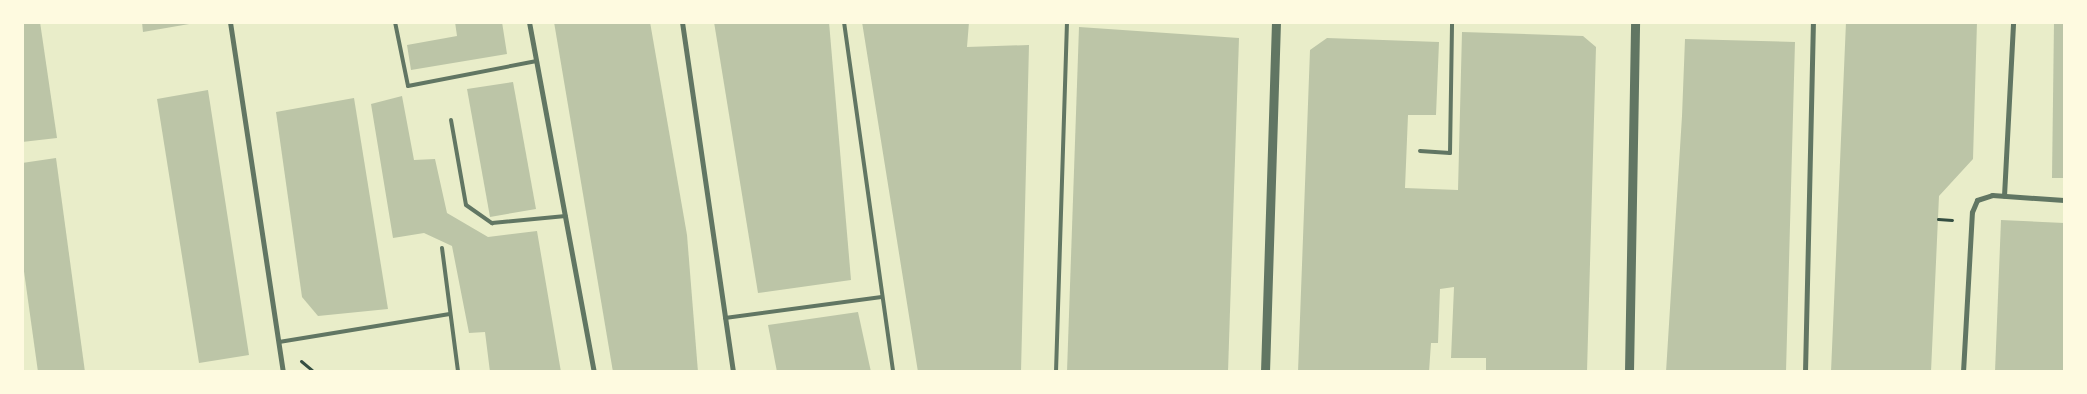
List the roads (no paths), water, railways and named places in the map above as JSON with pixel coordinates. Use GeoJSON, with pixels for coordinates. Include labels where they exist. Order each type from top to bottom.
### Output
{"type":"FeatureCollection","features":[{"type":"Feature","properties":{"kind":"street"},"geometry":{"type":"LineString","coordinates":[[230,22],[280,342],[283,372]]}},
{"type":"Feature","properties":{"kind":"street"},"geometry":{"type":"LineString","coordinates":[[529,22],[594,372]]}},
{"type":"Feature","properties":{"kind":"street"},"geometry":{"type":"LineString","coordinates":[[682,22],[733,372]]}},
{"type":"Feature","properties":{"kind":"street"},"geometry":{"type":"LineString","coordinates":[[1266,372],[1276,22]]}},
{"type":"Feature","properties":{"kind":"street"},"geometry":{"type":"LineString","coordinates":[[1629,372],[1635,22]]}},
{"type":"Feature","properties":{"kind":"street"},"geometry":{"type":"LineString","coordinates":[[1805,372],[1813,22]]}},
{"type":"Feature","properties":{"kind":"street"},"geometry":{"type":"LineString","coordinates":[[2004,196],[2013,22]]}},
{"type":"Feature","properties":{"kind":"street"},"geometry":{"type":"LineString","coordinates":[[1963,372],[1972,212],[1977,200],[1992,195],[2064,200]]}},
{"type":"Feature","properties":{"kind":"lane"},"geometry":{"type":"LineString","coordinates":[[395,22],[408,86],[537,61]]}},
{"type":"Feature","properties":{"kind":"lane"},"geometry":{"type":"LineString","coordinates":[[844,22],[893,372]]}},
{"type":"Feature","properties":{"kind":"lane"},"geometry":{"type":"LineString","coordinates":[[1056,372],[1067,22]]}},
{"type":"Feature","properties":{"kind":"lane"},"geometry":{"type":"LineString","coordinates":[[1420,151],[1450,153],[1452,22]]}},
{"type":"Feature","properties":{"kind":"lane"},"geometry":{"type":"LineString","coordinates":[[451,120],[466,205],[492,223],[566,216]]}},
{"type":"Feature","properties":{"kind":"lane"},"geometry":{"type":"LineString","coordinates":[[442,248],[458,372]]}},
{"type":"Feature","properties":{"kind":"lane"},"geometry":{"type":"LineString","coordinates":[[725,318],[882,298]]}},
{"type":"Feature","properties":{"kind":"lane"},"geometry":{"type":"LineString","coordinates":[[280,342],[450,314]]}}]}
